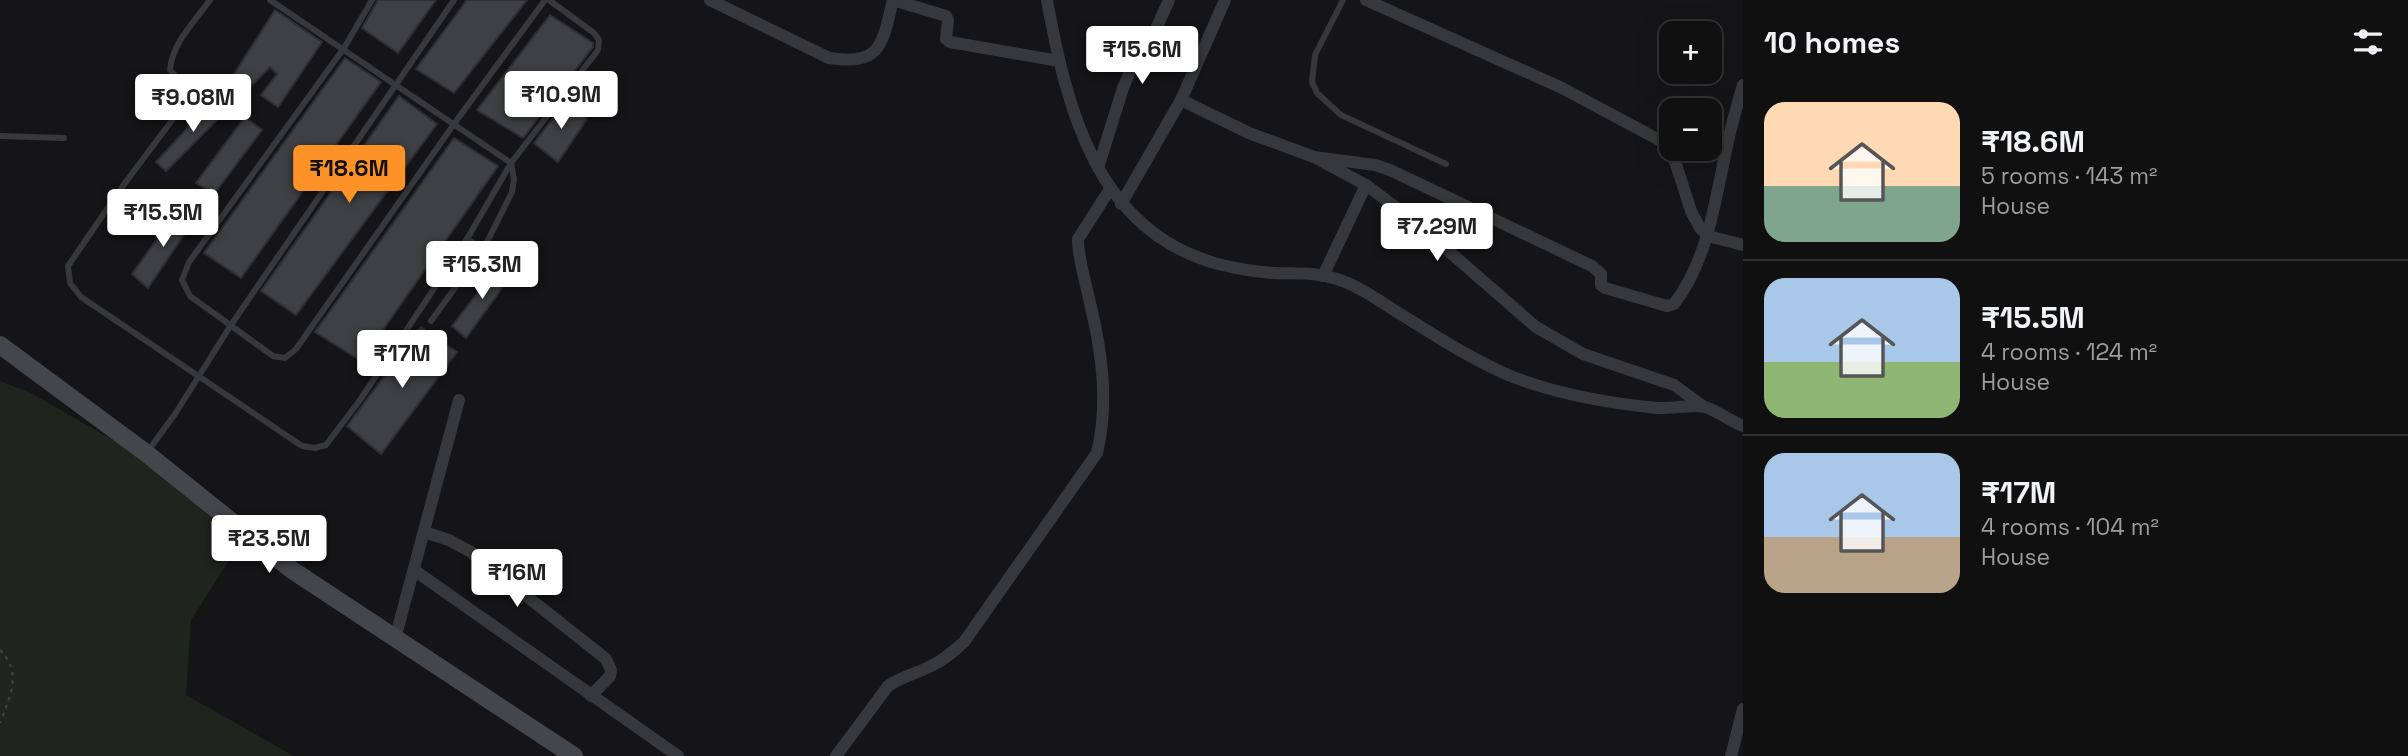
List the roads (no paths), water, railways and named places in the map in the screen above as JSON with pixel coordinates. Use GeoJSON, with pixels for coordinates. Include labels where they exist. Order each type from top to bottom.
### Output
{"type":"FeatureCollection","features":[{"type":"Feature","properties":{"kind":"main road"},"geometry":{"type":"LineString","coordinates":[[0,345],[146,453],[292,570],[573,756]]}},
{"type":"Feature","properties":{"kind":"street"},"geometry":{"type":"LineString","coordinates":[[710,0],[829,58],[863,59],[877,50],[886,34],[893,0],[946,16],[946,39],[950,42],[1059,61]]}},
{"type":"Feature","properties":{"kind":"street"},"geometry":{"type":"LineString","coordinates":[[1047,0],[1059,61],[1073,106],[1098,168],[1121,204],[1163,240],[1192,255],[1245,270],[1323,276],[1359,288],[1482,362],[1538,385],[1576,395],[1640,406],[1703,407]]}},
{"type":"Feature","properties":{"kind":"street"},"geometry":{"type":"LineString","coordinates":[[1098,168],[1131,69],[1161,20],[1169,0]]}},
{"type":"Feature","properties":{"kind":"street"},"geometry":{"type":"LineString","coordinates":[[1121,204],[1181,100],[1225,0]]}},
{"type":"Feature","properties":{"kind":"street"},"geometry":{"type":"LineString","coordinates":[[1367,0],[1562,88],[1663,142],[1674,158],[1691,211],[1700,229],[1708,236],[1743,245]]}},
{"type":"Feature","properties":{"kind":"street"},"geometry":{"type":"LineString","coordinates":[[1314,157],[1375,165],[1390,170],[1592,267],[1601,274],[1601,285],[1605,288],[1660,304],[1674,304],[1682,293],[1708,236],[1729,134],[1743,85]]}},
{"type":"Feature","properties":{"kind":"street"},"geometry":{"type":"LineString","coordinates":[[1181,100],[1248,132],[1314,157],[1366,185],[1414,220],[1544,332],[1583,355],[1674,385],[1703,407],[1743,426]]}},
{"type":"Feature","properties":{"kind":"street"},"geometry":{"type":"LineString","coordinates":[[1323,276],[1366,185]]}},
{"type":"Feature","properties":{"kind":"street"},"geometry":{"type":"LineString","coordinates":[[836,756],[888,686],[900,678],[930,667],[964,642],[1097,453],[1104,408],[1101,365],[1078,239],[1110,189]]}},
{"type":"Feature","properties":{"kind":"street"},"geometry":{"type":"LineString","coordinates":[[396,639],[459,400]]}},
{"type":"Feature","properties":{"kind":"street"},"geometry":{"type":"LineString","coordinates":[[424,532],[449,540],[471,552],[606,659],[611,670],[610,676],[591,696]]}},
{"type":"Feature","properties":{"kind":"street"},"geometry":{"type":"LineString","coordinates":[[414,570],[678,756]]}},
{"type":"Feature","properties":{"kind":"street"},"geometry":{"type":"LineString","coordinates":[[1731,756],[1743,709]]}},
{"type":"Feature","properties":{"kind":"lane"},"geometry":{"type":"LineString","coordinates":[[210,0],[171,58],[170,70],[185,89],[186,97],[182,107],[125,183],[68,267],[69,283],[81,296],[302,446],[315,448],[326,445],[396,347],[467,239],[511,163],[598,50],[599,40],[594,33],[547,0],[454,124],[296,349],[285,358],[273,356],[190,296],[182,280],[189,262],[344,48],[372,0]]}},
{"type":"Feature","properties":{"kind":"lane"},"geometry":{"type":"LineString","coordinates":[[271,0],[511,163],[514,179],[512,192],[485,248],[431,321]]}},
{"type":"Feature","properties":{"kind":"lane"},"geometry":{"type":"LineString","coordinates":[[146,453],[454,0]]}},
{"type":"Feature","properties":{"kind":"lane"},"geometry":{"type":"LineString","coordinates":[[1343,0],[1315,55],[1312,82],[1317,93],[1341,115],[1446,164]]}},
{"type":"Feature","properties":{"kind":"lane"},"geometry":{"type":"LineString","coordinates":[[0,136],[64,138]]}},
{"type":"Feature","properties":{"kind":"lane"},"geometry":{"type":"LineString","coordinates":[[467,239],[531,277]]}}]}
